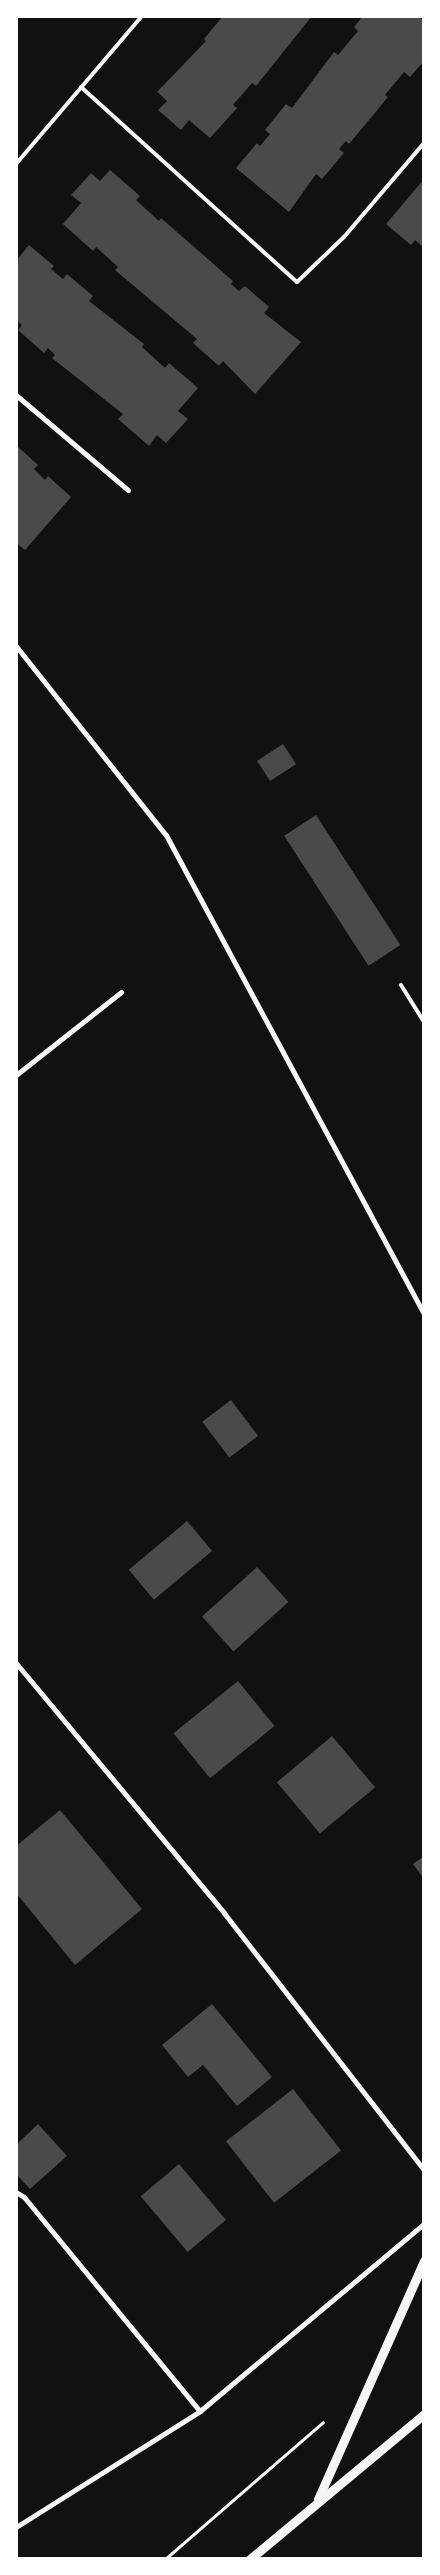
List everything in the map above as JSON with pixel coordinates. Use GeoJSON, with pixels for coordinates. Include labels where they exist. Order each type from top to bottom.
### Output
{"type":"FeatureCollection","features":[{"type":"Feature","properties":{"kind":"street"},"geometry":{"type":"LineString","coordinates":[[16,395],[128,490]]}},
{"type":"Feature","properties":{"kind":"street"},"geometry":{"type":"LineString","coordinates":[[16,646],[166,835],[424,1314]]}},
{"type":"Feature","properties":{"kind":"street"},"geometry":{"type":"LineString","coordinates":[[16,1075],[121,992]]}},
{"type":"Feature","properties":{"kind":"street"},"geometry":{"type":"LineString","coordinates":[[16,1663],[224,1913],[424,2170]]}},
{"type":"Feature","properties":{"kind":"street"},"geometry":{"type":"LineString","coordinates":[[16,2192],[24,2197],[200,2411]]}},
{"type":"Feature","properties":{"kind":"street"},"geometry":{"type":"LineString","coordinates":[[16,2527],[84,2488],[200,2411],[424,2224]]}},
{"type":"Feature","properties":{"kind":"street"},"geometry":{"type":"LineString","coordinates":[[318,2499],[424,2261]]}},
{"type":"Feature","properties":{"kind":"street"},"geometry":{"type":"LineString","coordinates":[[250,2559],[318,2499],[424,2414]]}},
{"type":"Feature","properties":{"kind":"lane"},"geometry":{"type":"LineString","coordinates":[[16,164],[142,16]]}},
{"type":"Feature","properties":{"kind":"lane"},"geometry":{"type":"LineString","coordinates":[[81,88],[297,282],[344,237],[424,143]]}},
{"type":"Feature","properties":{"kind":"lane"},"geometry":{"type":"LineString","coordinates":[[401,985],[424,1022]]}},
{"type":"Feature","properties":{"kind":"path"},"geometry":{"type":"LineString","coordinates":[[165,2559],[327,2418]]}},
{"type":"Feature","properties":{"kind":"building"},"geometry":{"type":"Polygon","coordinates":[[[223,16],[312,16],[256,86],[252,83],[233,105],[237,108],[210,138],[189,120],[181,130],[158,110],[167,101],[157,92],[206,41],[204,39],[223,16]]]}},
{"type":"Feature","properties":{"kind":"building"},"geometry":{"type":"Polygon","coordinates":[[[363,16],[418,16],[424,21],[424,61],[410,77],[404,72],[385,95],[388,97],[349,144],[346,141],[339,149],[344,153],[322,179],[316,174],[289,212],[236,168],[257,143],[260,146],[270,134],[265,130],[286,104],[292,108],[334,52],[338,55],[358,31],[354,27],[363,16]]]}},
{"type":"Feature","properties":{"kind":"building"},"geometry":{"type":"Polygon","coordinates":[[[110,170],[140,196],[136,200],[159,221],[161,218],[233,281],[231,284],[239,291],[245,286],[269,307],[264,313],[301,342],[255,394],[223,361],[219,366],[193,343],[197,339],[115,270],[118,267],[96,247],[93,251],[63,224],[81,203],[71,195],[91,173],[100,181],[110,170]]]}},
{"type":"Feature","properties":{"kind":"building"},"geometry":{"type":"Polygon","coordinates":[[[424,179],[424,248],[415,240],[411,245],[386,224],[424,179]]]}},
{"type":"Feature","properties":{"kind":"building"},"geometry":{"type":"Polygon","coordinates":[[[29,245],[54,266],[51,269],[63,279],[67,274],[93,296],[89,301],[144,344],[142,347],[165,368],[169,363],[198,388],[178,411],[188,419],[166,443],[157,435],[149,446],[118,419],[123,414],[52,358],[55,355],[48,348],[44,353],[18,330],[22,325],[16,320],[16,261],[29,245]]]}},
{"type":"Feature","properties":{"kind":"building"},"geometry":{"type":"Polygon","coordinates":[[[16,445],[38,465],[34,469],[45,480],[48,476],[71,497],[25,550],[16,543],[16,445]]]}},
{"type":"Feature","properties":{"kind":"building"},"geometry":{"type":"Polygon","coordinates":[[[283,744],[296,764],[270,781],[257,761],[283,744]]]}},
{"type":"Feature","properties":{"kind":"building"},"geometry":{"type":"Polygon","coordinates":[[[316,815],[400,945],[369,966],[284,836],[316,815]]]}},
{"type":"Feature","properties":{"kind":"building"},"geometry":{"type":"Polygon","coordinates":[[[231,1400],[258,1436],[229,1458],[202,1422],[231,1400]]]}},
{"type":"Feature","properties":{"kind":"building"},"geometry":{"type":"Polygon","coordinates":[[[187,1521],[212,1551],[154,1600],[129,1570],[187,1521]]]}},
{"type":"Feature","properties":{"kind":"building"},"geometry":{"type":"Polygon","coordinates":[[[257,1567],[288,1602],[233,1651],[202,1617],[257,1567]]]}},
{"type":"Feature","properties":{"kind":"building"},"geometry":{"type":"Polygon","coordinates":[[[238,1681],[275,1726],[210,1778],[173,1733],[238,1681]]]}},
{"type":"Feature","properties":{"kind":"building"},"geometry":{"type":"Polygon","coordinates":[[[332,1736],[375,1787],[320,1834],[277,1782],[332,1736]]]}},
{"type":"Feature","properties":{"kind":"building"},"geometry":{"type":"Polygon","coordinates":[[[60,1810],[142,1909],[75,1965],[16,1893],[16,1846],[60,1810]]]}},
{"type":"Feature","properties":{"kind":"building"},"geometry":{"type":"Polygon","coordinates":[[[424,1856],[424,1879],[413,1864],[424,1856]]]}},
{"type":"Feature","properties":{"kind":"building"},"geometry":{"type":"Polygon","coordinates":[[[212,2004],[272,2077],[237,2106],[203,2065],[188,2077],[162,2045],[212,2004]]]}},
{"type":"Feature","properties":{"kind":"building"},"geometry":{"type":"Polygon","coordinates":[[[293,2089],[341,2150],[274,2203],[226,2141],[293,2089]]]}},
{"type":"Feature","properties":{"kind":"building"},"geometry":{"type":"Polygon","coordinates":[[[38,2124],[67,2156],[30,2189],[16,2174],[16,2145],[38,2124]]]}},
{"type":"Feature","properties":{"kind":"building"},"geometry":{"type":"Polygon","coordinates":[[[179,2164],[226,2220],[188,2252],[141,2196],[179,2164]]]}}]}
